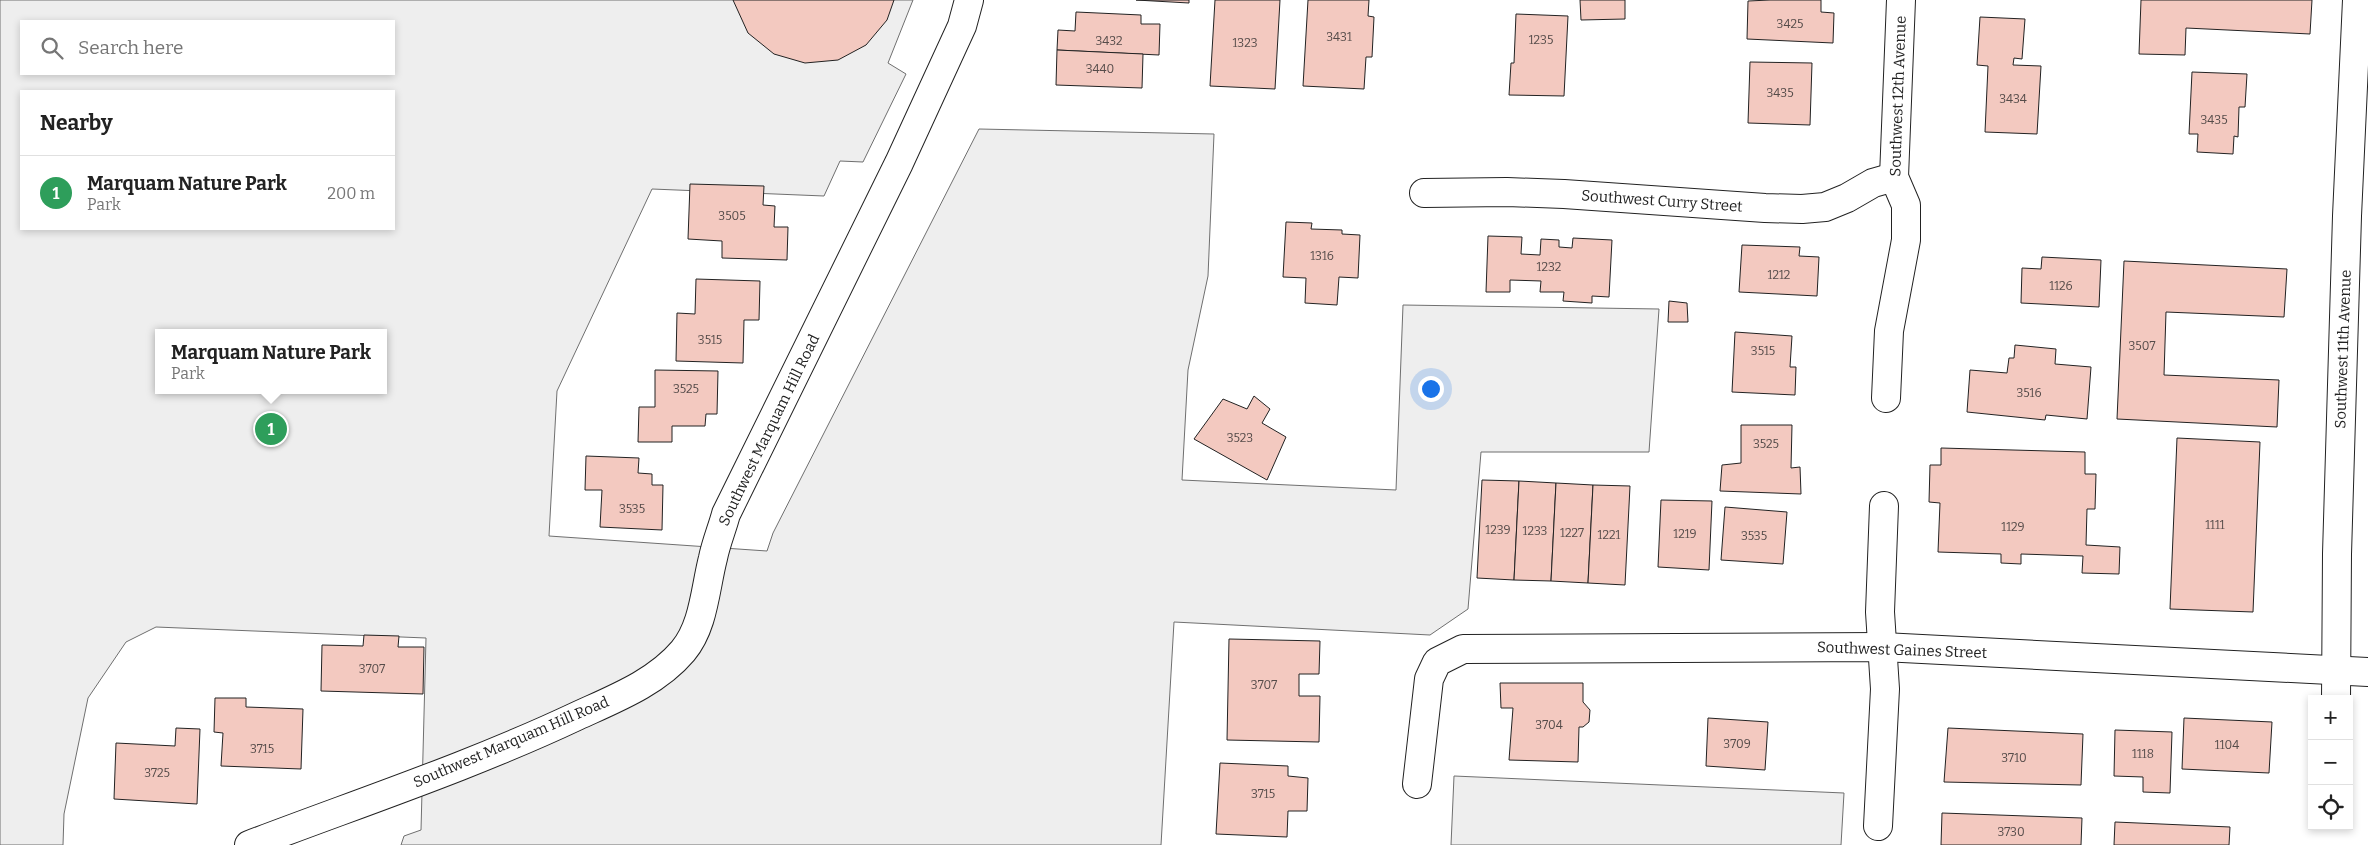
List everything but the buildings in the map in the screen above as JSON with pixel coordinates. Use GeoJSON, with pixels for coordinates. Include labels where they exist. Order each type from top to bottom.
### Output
{"type":"FeatureCollection","features":[{"type":"Feature","properties":{"kind":"street","name":"Southwest Marquam Hill Road"},"geometry":{"type":"LineString","coordinates":[[249,845],[494,752],[561,724],[631,691],[665,668],[683,650],[696,629],[713,556],[726,514],[899,163],[962,26],[969,0]]}},
{"type":"Feature","properties":{"kind":"street","name":"Southwest 12th Avenue"},"geometry":{"type":"LineString","coordinates":[[1886,398],[1889,331],[1906,240],[1906,205],[1894,178],[1901,0]]}},
{"type":"Feature","properties":{"kind":"street","name":"Southwest 11th Avenue"},"geometry":{"type":"LineString","coordinates":[[2336,695],[2337,554],[2357,216],[2357,0]]}},
{"type":"Feature","properties":{"kind":"street","name":"Southwest Curry Street"},"geometry":{"type":"LineString","coordinates":[[1424,193],[1507,192],[1564,194],[1802,209],[1825,207],[1847,198],[1873,183],[1894,178]]}},
{"type":"Feature","properties":{"kind":"street"},"geometry":{"type":"LineString","coordinates":[[1878,826],[1885,689],[1880,612],[1884,506]]}},
{"type":"Feature","properties":{"kind":"street","name":"Southwest Gaines Street"},"geometry":{"type":"LineString","coordinates":[[1417,784],[1429,679],[1437,662],[1463,649],[1883,647],[2368,672]]}},
{"type":"Feature","properties":{"kind":"shaded area"},"geometry":{"type":"Polygon","coordinates":[[[0,0],[913,0],[888,63],[906,74],[863,162],[840,161],[824,196],[652,189],[557,391],[549,536],[767,551],[773,533],[979,129],[1214,134],[1208,276],[1188,370],[1182,480],[1396,490],[1403,305],[1659,309],[1649,452],[1481,452],[1468,609],[1430,635],[1174,622],[1161,845],[401,845],[404,836],[421,830],[426,638],[156,627],[126,642],[88,698],[64,814],[63,845],[0,845],[0,0]]]}},
{"type":"Feature","properties":{"kind":"shaded area"},"geometry":{"type":"Polygon","coordinates":[[[1454,776],[1844,793],[1841,845],[1451,845],[1454,776]]]}},
{"type":"Feature","properties":{"kind":"place","name":"Marquam Nature Park"},"geometry":{"type":"Point","coordinates":[271,429]}}]}
